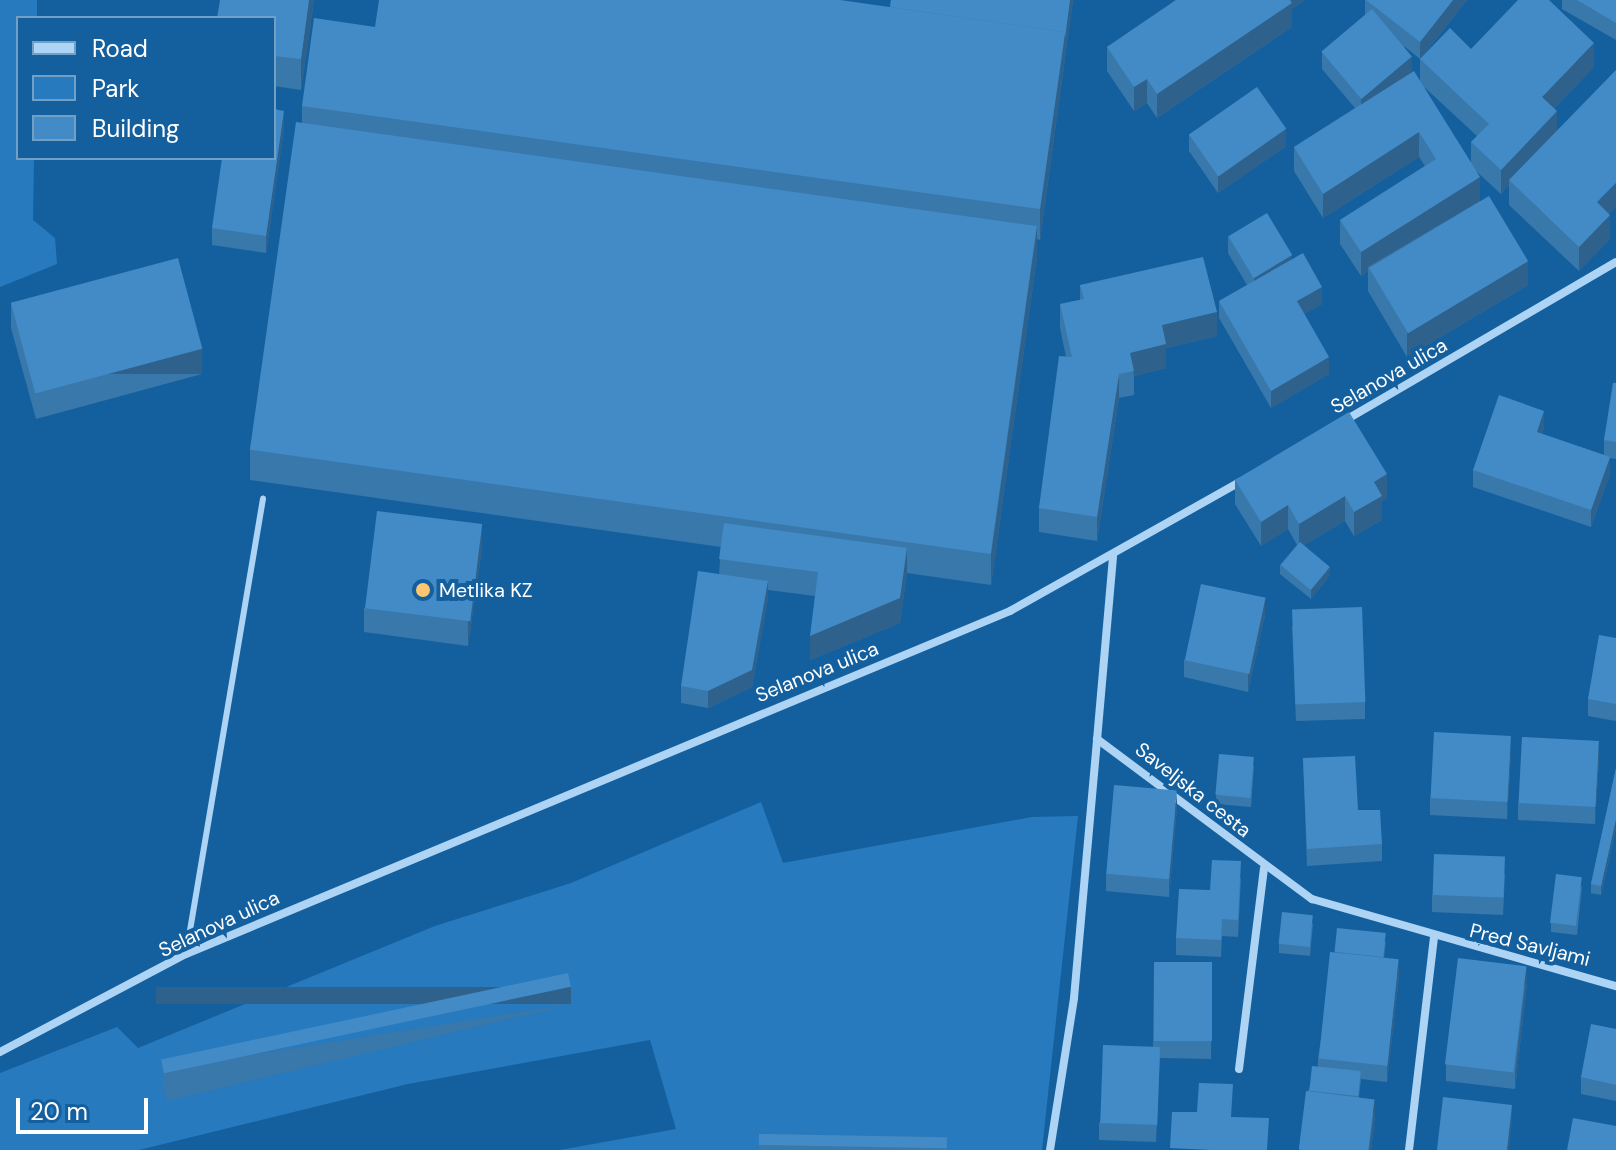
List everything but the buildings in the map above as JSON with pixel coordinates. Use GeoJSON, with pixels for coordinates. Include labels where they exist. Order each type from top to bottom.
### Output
{"type":"FeatureCollection","features":[{"type":"Feature","properties":{"kind":"street","name":"Selanova ulica"},"geometry":{"type":"LineString","coordinates":[[1337,425],[1616,262]]}},
{"type":"Feature","properties":{"kind":"street","name":"Selanova ulica"},"geometry":{"type":"LineString","coordinates":[[0,1052],[186,954],[1010,611],[1113,557],[1258,472]]}},
{"type":"Feature","properties":{"kind":"street"},"geometry":{"type":"LineString","coordinates":[[1050,1150],[1074,998],[1113,557]]}},
{"type":"Feature","properties":{"kind":"street","name":"Saveljska cesta"},"geometry":{"type":"LineString","coordinates":[[1097,739],[1264,869],[1312,899],[1434,938]]}},
{"type":"Feature","properties":{"kind":"street"},"geometry":{"type":"LineString","coordinates":[[1239,1069],[1264,869]]}},
{"type":"Feature","properties":{"kind":"street"},"geometry":{"type":"LineString","coordinates":[[1409,1150],[1431,990],[1434,938]]}},
{"type":"Feature","properties":{"kind":"street","name":"Pred Savljami"},"geometry":{"type":"LineString","coordinates":[[1434,938],[1616,986]]}},
{"type":"Feature","properties":{"kind":"lane"},"geometry":{"type":"LineString","coordinates":[[186,954],[263,498]]}},
{"type":"Feature","properties":{"kind":"green space"},"geometry":{"type":"Polygon","coordinates":[[[0,0],[37,0],[37,16],[16,16],[16,160],[34,160],[33,220],[55,238],[57,264],[0,287],[0,0]]]}},
{"type":"Feature","properties":{"kind":"green space"},"geometry":{"type":"Polygon","coordinates":[[[761,802],[783,863],[1032,817],[1078,816],[1042,1150],[560,1150],[676,1129],[650,1040],[408,1084],[139,1150],[0,1150],[0,1073],[117,1027],[138,1048],[435,926],[571,883],[761,802]]]}},
{"type":"Feature","properties":{"kind":"place","name":"Metlika KZ"},"geometry":{"type":"Point","coordinates":[423,590]}}]}
